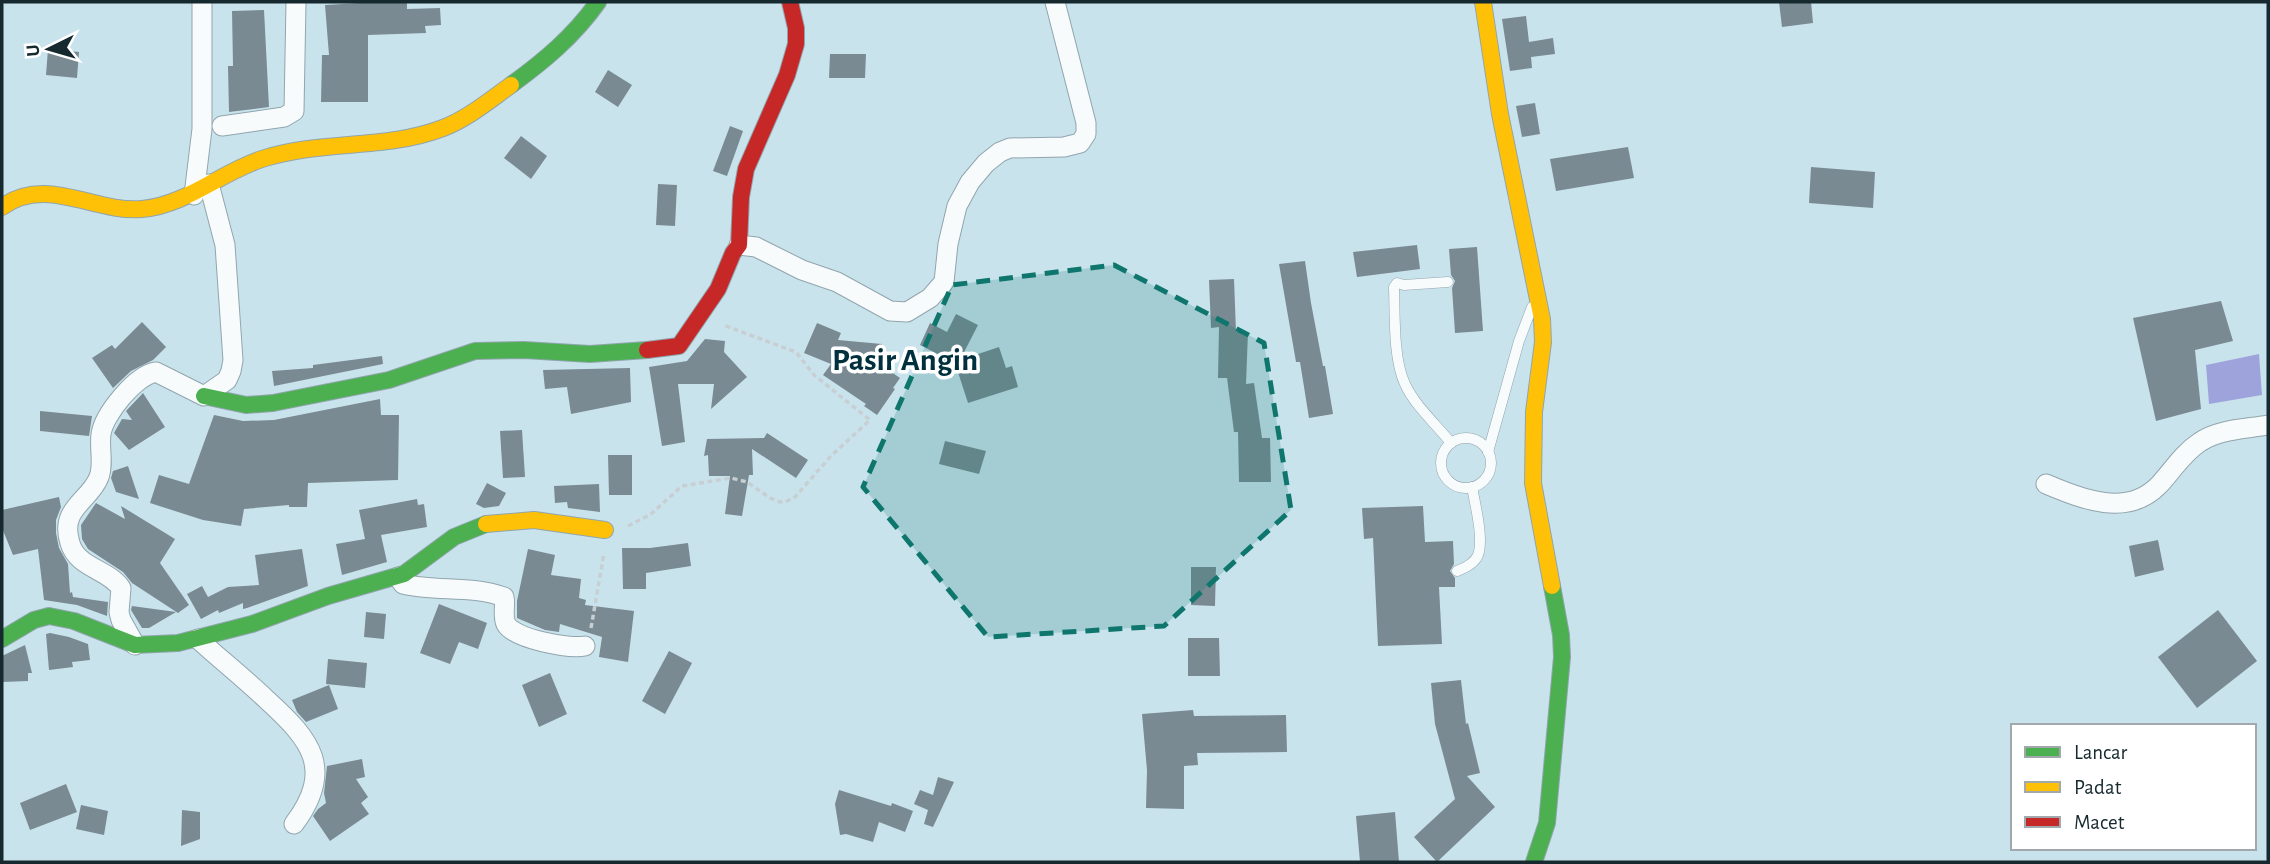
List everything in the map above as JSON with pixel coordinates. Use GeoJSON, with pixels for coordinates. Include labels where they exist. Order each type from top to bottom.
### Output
{"type":"FeatureCollection","features":[{"type":"Feature","properties":{"kind":"street"},"geometry":{"type":"LineString","coordinates":[[202,2],[202,189],[225,245],[233,360],[232,371],[227,380],[204,396]]}},
{"type":"Feature","properties":{"kind":"street"},"geometry":{"type":"LineString","coordinates":[[222,126],[284,117],[294,111],[296,2]]}},
{"type":"Feature","properties":{"kind":"street"},"geometry":{"type":"LineString","coordinates":[[2,207],[24,195],[57,194],[102,205],[140,209],[202,189],[242,167],[276,154],[324,146],[373,144],[414,137],[449,126],[545,60],[592,12],[598,2]]}},
{"type":"Feature","properties":{"kind":"street"},"geometry":{"type":"LineString","coordinates":[[135,645],[121,620],[121,588],[117,582],[79,558],[72,550],[68,531],[78,503],[99,478],[101,434],[107,417],[136,383],[156,372],[204,396],[246,405],[273,403],[389,380],[475,351],[524,350],[590,354],[679,346],[701,317],[725,277],[734,250],[739,245],[744,174],[788,71],[796,43],[796,20],[790,2]]}},
{"type":"Feature","properties":{"kind":"street"},"geometry":{"type":"LineString","coordinates":[[739,245],[756,247],[802,270],[836,282],[897,313],[913,310],[930,298],[941,287],[946,276],[948,244],[957,206],[970,182],[986,163],[1010,148],[1075,145],[1083,140],[1086,134],[1086,123],[1055,2]]}},
{"type":"Feature","properties":{"kind":"street"},"geometry":{"type":"LineString","coordinates":[[1483,2],[1500,114],[1542,319],[1543,342],[1534,412],[1533,484],[1558,612],[1562,657],[1547,823],[1534,862]]}},
{"type":"Feature","properties":{"kind":"street"},"geometry":{"type":"LineString","coordinates":[[2046,484],[2101,503],[2118,503],[2139,498],[2156,488],[2189,450],[2202,440],[2222,433],[2268,425]]}},
{"type":"Feature","properties":{"kind":"street"},"geometry":{"type":"LineString","coordinates":[[2,639],[34,620],[49,616],[74,621],[135,645],[198,639],[252,624],[328,596],[398,577],[454,537],[486,524],[534,520],[605,530]]}},
{"type":"Feature","properties":{"kind":"street"},"geometry":{"type":"LineString","coordinates":[[398,577],[402,584],[419,588],[489,592],[504,597],[504,620],[513,632],[577,648],[585,646]]}},
{"type":"Feature","properties":{"kind":"street"},"geometry":{"type":"LineString","coordinates":[[198,639],[289,720],[309,744],[314,767],[313,785],[294,824]]}},
{"type":"Feature","properties":{"kind":"lane"},"geometry":{"type":"LineString","coordinates":[[1448,282],[1404,285],[1397,283],[1394,287],[1403,381],[1411,396],[1451,443]]}},
{"type":"Feature","properties":{"kind":"lane"},"geometry":{"type":"LineString","coordinates":[[1488,452],[1468,438],[1451,443],[1442,457],[1444,474],[1456,486],[1464,488],[1472,487],[1486,477],[1490,470],[1488,452],[1506,396],[1519,341],[1537,297]]}},
{"type":"Feature","properties":{"kind":"lane"},"geometry":{"type":"LineString","coordinates":[[1457,571],[1467,567],[1478,555],[1480,544],[1472,487]]}},
{"type":"Feature","properties":{"kind":"path"},"geometry":{"type":"LineString","coordinates":[[585,646],[604,565],[605,530],[625,528],[639,522],[662,506],[671,494],[682,486],[731,478],[747,482],[779,502],[787,501],[795,497],[831,456],[870,420],[814,375],[796,352],[701,317]]}},
{"type":"Feature","properties":{"kind":"highlighted area"},"geometry":{"type":"Polygon","coordinates":[[[1114,265],[1264,343],[1291,510],[1164,626],[988,637],[863,487],[952,285],[1114,265]]]}},
{"type":"Feature","properties":{"kind":"water"},"geometry":{"type":"Polygon","coordinates":[[[2259,354],[2262,395],[2209,404],[2206,365],[2259,354]]]}},
{"type":"Feature","properties":{"kind":"building"},"geometry":{"type":"Polygon","coordinates":[[[407,2],[407,9],[440,8],[441,25],[425,26],[426,33],[368,35],[368,102],[321,102],[322,55],[329,55],[325,5],[407,2]]]}},
{"type":"Feature","properties":{"kind":"building"},"geometry":{"type":"Polygon","coordinates":[[[1779,2],[1811,2],[1813,23],[1782,27],[1779,2]]]}},
{"type":"Feature","properties":{"kind":"building"},"geometry":{"type":"Polygon","coordinates":[[[264,10],[269,107],[229,112],[228,66],[233,66],[232,11],[264,10]]]}},
{"type":"Feature","properties":{"kind":"building"},"geometry":{"type":"Polygon","coordinates":[[[1526,16],[1529,42],[1553,38],[1555,54],[1531,57],[1532,68],[1510,71],[1502,19],[1526,16]]]}},
{"type":"Feature","properties":{"kind":"building"},"geometry":{"type":"Polygon","coordinates":[[[48,49],[79,52],[77,78],[46,75],[48,49]]]}},
{"type":"Feature","properties":{"kind":"building"},"geometry":{"type":"Polygon","coordinates":[[[830,54],[866,54],[865,78],[829,78],[830,54]]]}},
{"type":"Feature","properties":{"kind":"building"},"geometry":{"type":"Polygon","coordinates":[[[608,70],[632,85],[618,107],[595,92],[608,70]]]}},
{"type":"Feature","properties":{"kind":"building"},"geometry":{"type":"Polygon","coordinates":[[[1535,103],[1540,134],[1522,137],[1516,106],[1535,103]]]}},
{"type":"Feature","properties":{"kind":"building"},"geometry":{"type":"Polygon","coordinates":[[[730,126],[743,131],[727,176],[713,171],[730,126]]]}},
{"type":"Feature","properties":{"kind":"building"},"geometry":{"type":"Polygon","coordinates":[[[521,136],[547,156],[531,179],[504,158],[521,136]]]}},
{"type":"Feature","properties":{"kind":"building"},"geometry":{"type":"Polygon","coordinates":[[[1628,147],[1634,178],[1556,191],[1550,159],[1628,147]]]}},
{"type":"Feature","properties":{"kind":"building"},"geometry":{"type":"Polygon","coordinates":[[[1811,167],[1875,172],[1873,208],[1809,203],[1811,167]]]}},
{"type":"Feature","properties":{"kind":"building"},"geometry":{"type":"Polygon","coordinates":[[[658,184],[677,185],[675,226],[656,225],[658,184]]]}},
{"type":"Feature","properties":{"kind":"building"},"geometry":{"type":"Polygon","coordinates":[[[1417,245],[1420,269],[1357,277],[1353,252],[1417,245]]]}},
{"type":"Feature","properties":{"kind":"building"},"geometry":{"type":"Polygon","coordinates":[[[1477,247],[1483,331],[1455,333],[1452,288],[1455,281],[1451,275],[1449,249],[1477,247]]]}},
{"type":"Feature","properties":{"kind":"building"},"geometry":{"type":"Polygon","coordinates":[[[1305,261],[1333,414],[1309,418],[1279,264],[1305,261]]]}},
{"type":"Feature","properties":{"kind":"building"},"geometry":{"type":"Polygon","coordinates":[[[1234,279],[1236,332],[1248,332],[1246,384],[1254,383],[1262,438],[1270,438],[1271,482],[1239,482],[1238,432],[1234,432],[1227,378],[1218,378],[1219,327],[1211,328],[1209,280],[1234,279]]]}},
{"type":"Feature","properties":{"kind":"building"},"geometry":{"type":"Polygon","coordinates":[[[2221,301],[2233,341],[2195,350],[2201,409],[2156,421],[2133,318],[2221,301]]]}},
{"type":"Feature","properties":{"kind":"building"},"geometry":{"type":"Polygon","coordinates":[[[956,314],[978,325],[960,360],[999,347],[1006,368],[1012,366],[1018,387],[968,403],[955,363],[920,345],[930,323],[947,332],[956,314]]]}},
{"type":"Feature","properties":{"kind":"building"},"geometry":{"type":"Polygon","coordinates":[[[142,322],[166,347],[153,360],[131,371],[113,388],[92,358],[112,345],[115,349],[142,322]]]}},
{"type":"Feature","properties":{"kind":"building"},"geometry":{"type":"Polygon","coordinates":[[[817,323],[841,333],[838,340],[882,344],[880,364],[900,378],[877,415],[864,406],[866,404],[823,375],[831,364],[804,353],[817,323]]]}},
{"type":"Feature","properties":{"kind":"building"},"geometry":{"type":"Polygon","coordinates":[[[705,339],[725,341],[724,352],[747,377],[711,409],[714,384],[678,384],[685,442],[662,446],[649,367],[687,361],[705,339]]]}},
{"type":"Feature","properties":{"kind":"building"},"geometry":{"type":"Polygon","coordinates":[[[382,356],[383,364],[274,386],[272,371],[313,368],[313,365],[382,356]]]}},
{"type":"Feature","properties":{"kind":"building"},"geometry":{"type":"Polygon","coordinates":[[[630,368],[631,402],[571,414],[567,387],[545,389],[543,370],[630,368]]]}},
{"type":"Feature","properties":{"kind":"building"},"geometry":{"type":"Polygon","coordinates":[[[143,393],[165,427],[129,450],[114,433],[122,419],[132,420],[126,411],[143,393]]]}},
{"type":"Feature","properties":{"kind":"building"},"geometry":{"type":"Polygon","coordinates":[[[380,399],[381,415],[399,415],[398,480],[308,483],[307,507],[289,505],[244,509],[241,526],[203,520],[150,503],[159,475],[189,484],[214,415],[243,421],[274,420],[380,399]]]}},
{"type":"Feature","properties":{"kind":"building"},"geometry":{"type":"Polygon","coordinates":[[[40,411],[92,416],[89,436],[40,431],[40,411]]]}},
{"type":"Feature","properties":{"kind":"building"},"geometry":{"type":"Polygon","coordinates":[[[522,430],[525,477],[503,478],[500,431],[522,430]]]}},
{"type":"Feature","properties":{"kind":"building"},"geometry":{"type":"Polygon","coordinates":[[[767,433],[808,460],[796,478],[752,449],[753,475],[749,475],[742,516],[725,514],[730,476],[709,476],[708,455],[704,456],[707,439],[764,438],[767,433]]]}},
{"type":"Feature","properties":{"kind":"building"},"geometry":{"type":"Polygon","coordinates":[[[945,441],[986,451],[979,474],[939,464],[945,441]]]}},
{"type":"Feature","properties":{"kind":"building"},"geometry":{"type":"Polygon","coordinates":[[[608,455],[632,455],[632,495],[609,495],[608,455]]]}},
{"type":"Feature","properties":{"kind":"building"},"geometry":{"type":"Polygon","coordinates":[[[128,466],[139,499],[116,492],[111,478],[113,471],[128,466]]]}},
{"type":"Feature","properties":{"kind":"building"},"geometry":{"type":"Polygon","coordinates":[[[487,483],[506,493],[499,506],[484,508],[476,504],[487,483]]]}},
{"type":"Feature","properties":{"kind":"building"},"geometry":{"type":"Polygon","coordinates":[[[599,484],[600,512],[568,508],[567,502],[555,503],[554,486],[599,484]]]}},
{"type":"Feature","properties":{"kind":"building"},"geometry":{"type":"Polygon","coordinates":[[[59,497],[61,507],[56,520],[56,533],[59,548],[68,564],[70,593],[72,592],[73,597],[108,602],[107,616],[77,605],[44,600],[38,549],[13,555],[2,528],[2,510],[59,497]]]}},
{"type":"Feature","properties":{"kind":"building"},"geometry":{"type":"Polygon","coordinates":[[[417,499],[418,505],[424,504],[427,527],[381,535],[387,562],[342,575],[336,544],[365,539],[359,510],[417,499]]]}},
{"type":"Feature","properties":{"kind":"building"},"geometry":{"type":"Polygon","coordinates":[[[96,503],[125,519],[121,506],[175,539],[160,563],[189,605],[178,613],[132,583],[123,572],[88,549],[82,539],[81,525],[96,503]]]}},
{"type":"Feature","properties":{"kind":"building"},"geometry":{"type":"Polygon","coordinates":[[[1423,506],[1425,542],[1453,541],[1454,564],[1450,571],[1455,578],[1455,587],[1439,587],[1442,644],[1378,646],[1373,538],[1364,539],[1362,508],[1423,506]]]}},
{"type":"Feature","properties":{"kind":"building"},"geometry":{"type":"Polygon","coordinates":[[[2158,540],[2164,570],[2135,577],[2129,546],[2158,540]]]}},
{"type":"Feature","properties":{"kind":"building"},"geometry":{"type":"Polygon","coordinates":[[[688,543],[691,566],[646,573],[646,589],[623,589],[622,548],[650,548],[688,543]]]}},
{"type":"Feature","properties":{"kind":"building"},"geometry":{"type":"Polygon","coordinates":[[[302,549],[308,586],[247,608],[243,609],[243,603],[219,613],[218,610],[201,619],[187,594],[202,586],[208,597],[228,587],[259,585],[255,555],[302,549]]]}},
{"type":"Feature","properties":{"kind":"building"},"geometry":{"type":"Polygon","coordinates":[[[528,549],[555,555],[551,575],[581,579],[579,598],[586,600],[585,605],[634,611],[628,662],[599,657],[602,637],[560,624],[559,632],[545,630],[517,618],[517,601],[528,549]]]}},
{"type":"Feature","properties":{"kind":"building"},"geometry":{"type":"Polygon","coordinates":[[[1191,567],[1216,567],[1215,606],[1191,605],[1191,567]]]}},
{"type":"Feature","properties":{"kind":"building"},"geometry":{"type":"Polygon","coordinates":[[[439,604],[487,623],[478,649],[459,642],[450,664],[420,653],[439,604]]]}},
{"type":"Feature","properties":{"kind":"building"},"geometry":{"type":"Polygon","coordinates":[[[132,606],[176,612],[149,628],[142,628],[131,610],[132,606]]]}},
{"type":"Feature","properties":{"kind":"building"},"geometry":{"type":"Polygon","coordinates":[[[2218,610],[2257,661],[2197,708],[2158,657],[2218,610]]]}},
{"type":"Feature","properties":{"kind":"building"},"geometry":{"type":"Polygon","coordinates":[[[366,612],[386,614],[384,639],[364,637],[366,612]]]}},
{"type":"Feature","properties":{"kind":"building"},"geometry":{"type":"Polygon","coordinates":[[[46,634],[88,644],[90,660],[72,662],[73,667],[49,670],[46,634]]]}},
{"type":"Feature","properties":{"kind":"building"},"geometry":{"type":"Polygon","coordinates":[[[1188,638],[1219,638],[1220,676],[1188,676],[1188,638]]]}},
{"type":"Feature","properties":{"kind":"building"},"geometry":{"type":"Polygon","coordinates":[[[25,645],[32,673],[28,673],[28,681],[3,682],[2,656],[25,645]]]}},
{"type":"Feature","properties":{"kind":"building"},"geometry":{"type":"Polygon","coordinates":[[[669,651],[692,663],[665,714],[642,701],[669,651]]]}},
{"type":"Feature","properties":{"kind":"building"},"geometry":{"type":"Polygon","coordinates":[[[328,659],[367,663],[365,688],[326,684],[328,659]]]}},
{"type":"Feature","properties":{"kind":"building"},"geometry":{"type":"Polygon","coordinates":[[[550,673],[567,714],[539,727],[522,685],[550,673]]]}},
{"type":"Feature","properties":{"kind":"building"},"geometry":{"type":"Polygon","coordinates":[[[1461,680],[1466,724],[1468,723],[1480,773],[1467,776],[1495,807],[1437,862],[1414,837],[1455,799],[1435,724],[1431,683],[1461,680]]]}},
{"type":"Feature","properties":{"kind":"building"},"geometry":{"type":"Polygon","coordinates":[[[329,685],[338,709],[306,722],[297,712],[292,700],[329,685]]]}},
{"type":"Feature","properties":{"kind":"building"},"geometry":{"type":"Polygon","coordinates":[[[1193,710],[1194,716],[1286,715],[1287,752],[1197,753],[1198,765],[1184,766],[1184,809],[1146,808],[1147,770],[1142,714],[1193,710]]]}},
{"type":"Feature","properties":{"kind":"building"},"geometry":{"type":"Polygon","coordinates":[[[362,759],[365,777],[356,779],[368,797],[361,803],[369,814],[330,841],[313,816],[326,803],[324,793],[327,766],[362,759]]]}},
{"type":"Feature","properties":{"kind":"building"},"geometry":{"type":"Polygon","coordinates":[[[938,777],[954,782],[933,827],[924,824],[928,810],[914,804],[920,790],[933,795],[938,777]]]}},
{"type":"Feature","properties":{"kind":"building"},"geometry":{"type":"Polygon","coordinates":[[[66,784],[77,812],[30,830],[20,803],[66,784]]]}},
{"type":"Feature","properties":{"kind":"building"},"geometry":{"type":"Polygon","coordinates":[[[839,790],[913,811],[905,832],[879,822],[873,842],[846,834],[840,835],[835,804],[839,790]]]}},
{"type":"Feature","properties":{"kind":"building"},"geometry":{"type":"Polygon","coordinates":[[[81,805],[108,811],[104,835],[76,829],[81,805]]]}},
{"type":"Feature","properties":{"kind":"building"},"geometry":{"type":"Polygon","coordinates":[[[182,810],[200,812],[200,839],[181,846],[182,810]]]}},
{"type":"Feature","properties":{"kind":"building"},"geometry":{"type":"Polygon","coordinates":[[[1395,812],[1399,862],[1360,862],[1356,816],[1395,812]]]}},
{"type":"Feature","properties":{"kind":"traffic: fast"},"geometry":{"type":"LineString","coordinates":[[511,85],[558,47],[598,2]]}},
{"type":"Feature","properties":{"kind":"traffic: fast"},"geometry":{"type":"LineString","coordinates":[[204,396],[246,405],[273,403],[389,380],[475,351],[524,350],[590,354],[647,350]]}},
{"type":"Feature","properties":{"kind":"traffic: fast"},"geometry":{"type":"LineString","coordinates":[[2,639],[34,620],[49,616],[74,621],[135,645],[178,643],[252,624],[328,596],[404,574],[454,537],[486,524]]}},
{"type":"Feature","properties":{"kind":"traffic: fast"},"geometry":{"type":"LineString","coordinates":[[1534,862],[1547,823],[1562,657],[1552,586]]}},
{"type":"Feature","properties":{"kind":"traffic: slow"},"geometry":{"type":"LineString","coordinates":[[1483,2],[1500,114],[1542,319],[1543,342],[1534,412],[1533,483],[1552,586]]}},
{"type":"Feature","properties":{"kind":"traffic: slow"},"geometry":{"type":"LineString","coordinates":[[2,207],[19,198],[36,194],[70,197],[124,209],[158,206],[189,195],[265,158],[287,152],[399,139],[443,128],[470,114],[511,85]]}},
{"type":"Feature","properties":{"kind":"traffic: slow"},"geometry":{"type":"LineString","coordinates":[[486,524],[534,520],[605,530]]}},
{"type":"Feature","properties":{"kind":"traffic: jam"},"geometry":{"type":"LineString","coordinates":[[647,350],[679,346],[718,289],[739,245],[741,197],[746,169],[787,75],[796,44],[796,28],[790,2]]}},
{"type":"Feature","properties":{"kind":"district","name":"Pasir Angin"},"geometry":{"type":"Point","coordinates":[905,360]}}]}
